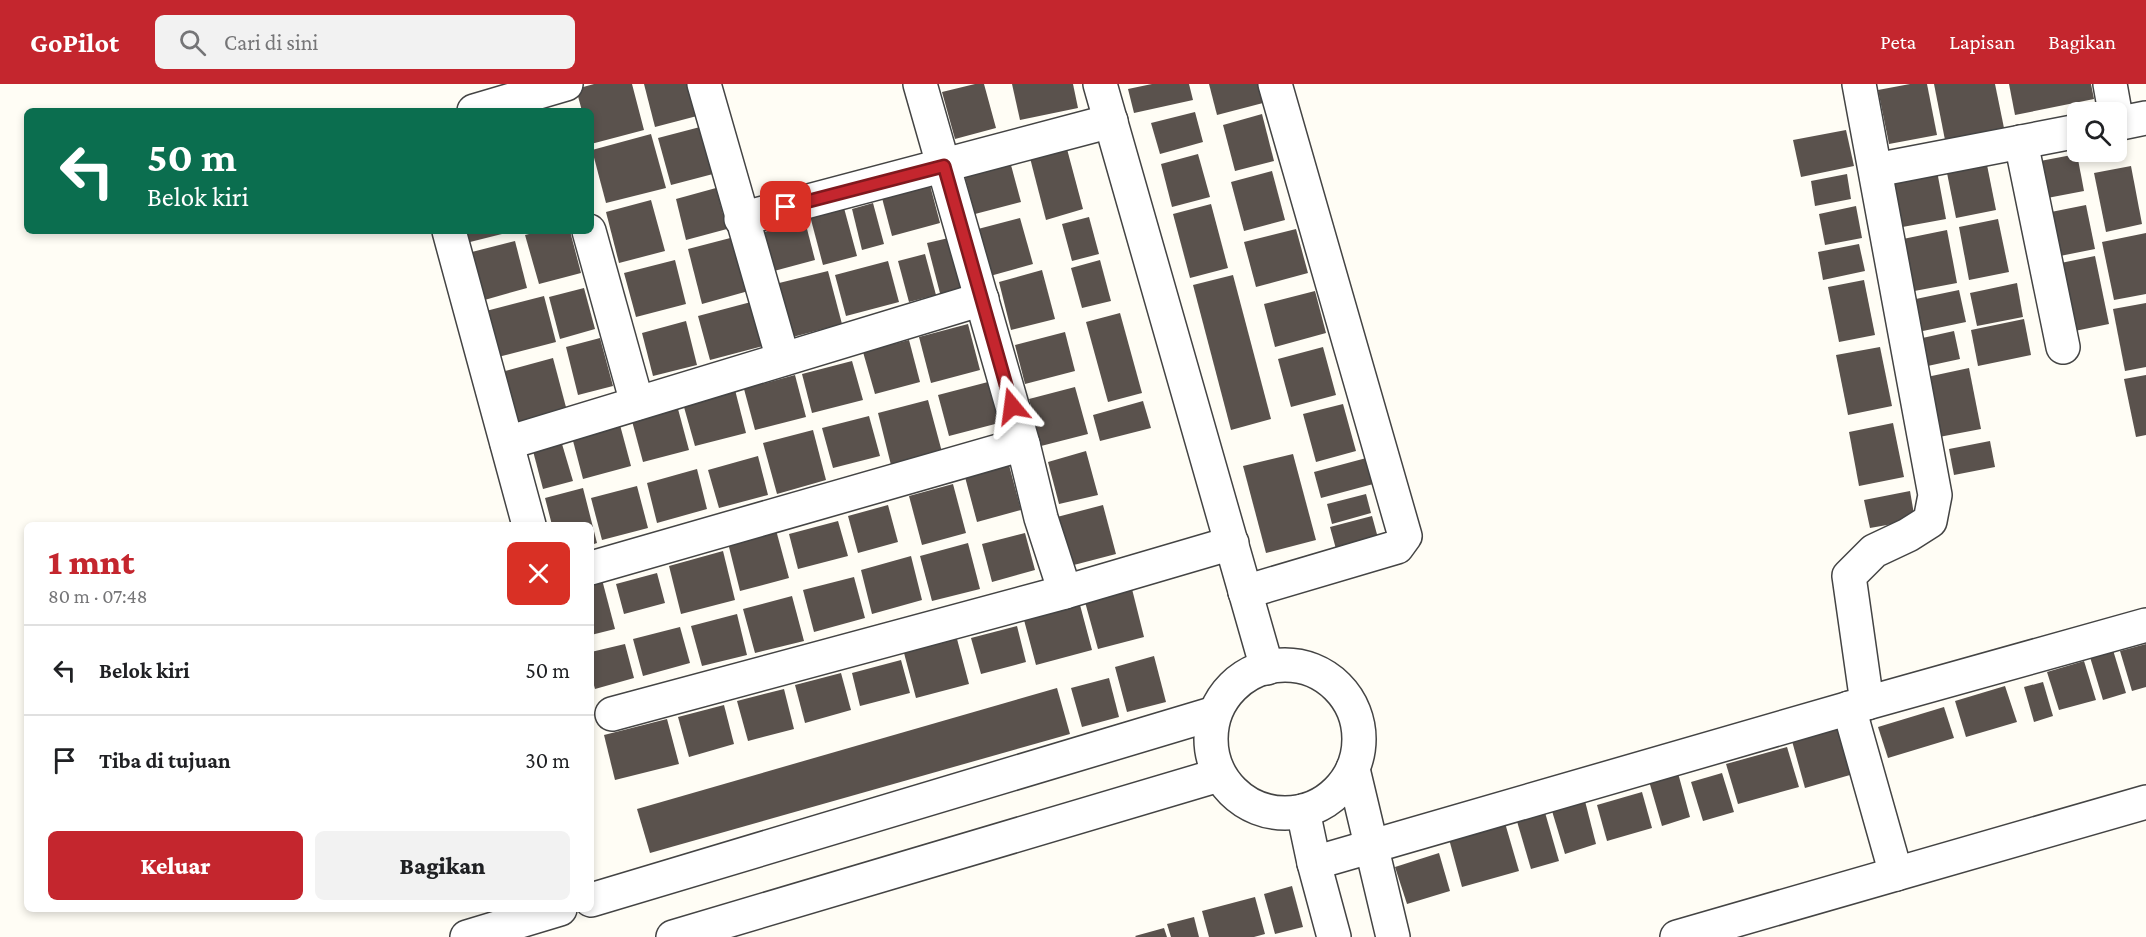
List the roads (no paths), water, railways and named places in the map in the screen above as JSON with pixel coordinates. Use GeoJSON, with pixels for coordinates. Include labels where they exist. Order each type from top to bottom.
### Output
{"type":"FeatureCollection","features":[{"type":"Feature","properties":{"kind":"street"},"geometry":{"type":"LineString","coordinates":[[704,84],[783,359]]}},
{"type":"Feature","properties":{"kind":"street"},"geometry":{"type":"LineString","coordinates":[[920,84],[1023,444],[1041,518],[1065,592]]}},
{"type":"Feature","properties":{"kind":"street"},"geometry":{"type":"LineString","coordinates":[[1100,84],[1267,668]]}},
{"type":"Feature","properties":{"kind":"street"},"geometry":{"type":"LineString","coordinates":[[1245,592],[1397,547],[1405,536],[1275,84]]}},
{"type":"Feature","properties":{"kind":"street"},"geometry":{"type":"LineString","coordinates":[[1859,84],[1935,495],[1930,521],[1908,535],[1874,551],[1849,576],[1858,706],[1896,874]]}},
{"type":"Feature","properties":{"kind":"street"},"geometry":{"type":"LineString","coordinates":[[2110,84],[2113,102]]}},
{"type":"Feature","properties":{"kind":"street"},"geometry":{"type":"LineString","coordinates":[[490,108],[557,95]]}},
{"type":"Feature","properties":{"kind":"street"},"geometry":{"type":"LineString","coordinates":[[2127,121],[2146,118]]}},
{"type":"Feature","properties":{"kind":"street"},"geometry":{"type":"LineString","coordinates":[[741,219],[1111,121]]}},
{"type":"Feature","properties":{"kind":"street"},"geometry":{"type":"LineString","coordinates":[[1876,170],[2067,133]]}},
{"type":"Feature","properties":{"kind":"street"},"geometry":{"type":"LineString","coordinates":[[2020,142],[2063,347]]}},
{"type":"Feature","properties":{"kind":"street"},"geometry":{"type":"LineString","coordinates":[[450,234],[527,522]]}},
{"type":"Feature","properties":{"kind":"street"},"geometry":{"type":"LineString","coordinates":[[590,234],[637,403]]}},
{"type":"Feature","properties":{"kind":"street"},"geometry":{"type":"LineString","coordinates":[[507,443],[982,299]]}},
{"type":"Feature","properties":{"kind":"street"},"geometry":{"type":"LineString","coordinates":[[594,567],[1023,444]]}},
{"type":"Feature","properties":{"kind":"street"},"geometry":{"type":"LineString","coordinates":[[612,714],[1065,592],[1232,543]]}},
{"type":"Feature","properties":{"kind":"street"},"geometry":{"type":"LineString","coordinates":[[1314,863],[2146,624]]}},
{"type":"Feature","properties":{"kind":"street"},"geometry":{"type":"LineString","coordinates":[[1290,666],[1313,671],[1333,683],[1348,701],[1357,723],[1359,746],[1353,769],[1341,788],[1323,802],[1303,811],[1279,813],[1255,807],[1234,794],[1219,775],[1212,754],[1210,734],[1215,712],[1227,692],[1245,677],[1267,668],[1290,666]]}},
{"type":"Feature","properties":{"kind":"street"},"geometry":{"type":"LineString","coordinates":[[594,899],[1215,712]]}},
{"type":"Feature","properties":{"kind":"street"},"geometry":{"type":"LineString","coordinates":[[1353,769],[1393,937]]}},
{"type":"Feature","properties":{"kind":"street"},"geometry":{"type":"LineString","coordinates":[[673,937],[1219,775]]}},
{"type":"Feature","properties":{"kind":"street"},"geometry":{"type":"LineString","coordinates":[[1677,937],[2146,802]]}},
{"type":"Feature","properties":{"kind":"street"},"geometry":{"type":"LineString","coordinates":[[1303,811],[1334,937]]}},
{"type":"Feature","properties":{"kind":"street"},"geometry":{"type":"LineString","coordinates":[[467,937],[550,912]]}}]}
